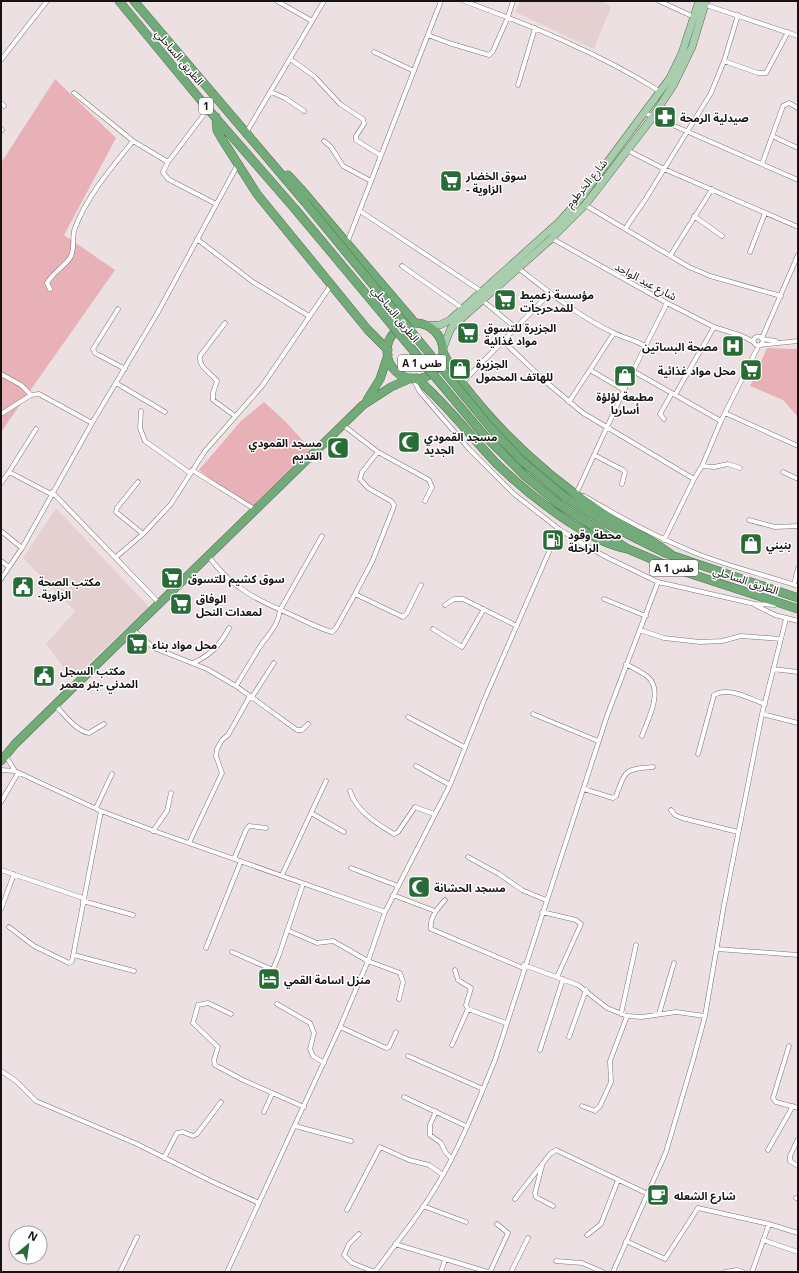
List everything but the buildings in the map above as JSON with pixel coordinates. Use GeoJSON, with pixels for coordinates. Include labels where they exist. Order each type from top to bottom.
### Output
{"type":"FeatureCollection","features":[{"type":"Feature","properties":{"kind":"highway","name":"الطريق الساحلي"},"geometry":{"type":"LineString","coordinates":[[119,1],[208,109],[295,209],[482,433],[520,472],[560,505],[628,549],[673,568],[798,609]]}},
{"type":"Feature","properties":{"kind":"highway","name":"الطريق الساحلي"},"geometry":{"type":"LineString","coordinates":[[134,1],[304,201],[490,426],[522,461],[565,497],[607,524],[674,557],[798,598]]}},
{"type":"Feature","properties":{"kind":"highway"},"geometry":{"type":"LineString","coordinates":[[216,117],[217,130],[237,166],[283,227],[388,353],[393,367],[404,376],[413,378],[438,397],[499,465],[538,500],[588,534],[606,543],[628,549]]}},
{"type":"Feature","properties":{"kind":"highway"},"geometry":{"type":"LineString","coordinates":[[269,160],[300,188],[415,323]]}},
{"type":"Feature","properties":{"kind":"highway"},"geometry":{"type":"LineString","coordinates":[[3,757],[132,629],[209,557],[363,405],[380,379],[391,337],[402,327],[415,323],[426,325],[438,334],[443,350],[462,383],[524,453],[550,476],[616,521],[661,546],[674,557]]}},
{"type":"Feature","properties":{"kind":"highway"},"geometry":{"type":"LineString","coordinates":[[363,405],[391,387],[413,378],[429,375],[439,365],[443,350]]}},
{"type":"Feature","properties":{"kind":"main road","name":"شارع الخرطوم"},"geometry":{"type":"LineString","coordinates":[[443,350],[451,328],[518,268],[549,236],[580,199],[661,92],[678,63],[694,18],[702,2]]}},
{"type":"Feature","properties":{"kind":"main road","name":"شارع الخرطوم"},"geometry":{"type":"LineString","coordinates":[[426,325],[442,324],[585,205],[652,118],[682,70],[692,47],[702,2]]}},
{"type":"Feature","properties":{"kind":"street"},"geometry":{"type":"LineString","coordinates":[[277,1],[312,21]]}},
{"type":"Feature","properties":{"kind":"street"},"geometry":{"type":"LineString","coordinates":[[246,133],[324,1]]}},
{"type":"Feature","properties":{"kind":"street"},"geometry":{"type":"LineString","coordinates":[[348,243],[380,155],[441,1]]}},
{"type":"Feature","properties":{"kind":"street"},"geometry":{"type":"LineString","coordinates":[[464,1],[535,28],[615,65],[661,92]]}},
{"type":"Feature","properties":{"kind":"street"},"geometry":{"type":"LineString","coordinates":[[428,35],[448,43],[489,55],[493,51],[508,17],[513,1]]}},
{"type":"Feature","properties":{"kind":"street"},"geometry":{"type":"LineString","coordinates":[[659,1],[694,18]]}},
{"type":"Feature","properties":{"kind":"street"},"geometry":{"type":"LineString","coordinates":[[1,60],[44,2]]}},
{"type":"Feature","properties":{"kind":"street"},"geometry":{"type":"LineString","coordinates":[[702,2],[798,36]]}},
{"type":"Feature","properties":{"kind":"street"},"geometry":{"type":"LineString","coordinates":[[625,229],[688,132],[711,93],[724,61],[738,15]]}},
{"type":"Feature","properties":{"kind":"street"},"geometry":{"type":"LineString","coordinates":[[518,85],[535,28]]}},
{"type":"Feature","properties":{"kind":"street"},"geometry":{"type":"LineString","coordinates":[[724,61],[758,73],[766,73],[788,32]]}},
{"type":"Feature","properties":{"kind":"street"},"geometry":{"type":"LineString","coordinates":[[374,52],[414,71]]}},
{"type":"Feature","properties":{"kind":"street"},"geometry":{"type":"LineString","coordinates":[[290,59],[314,76],[340,104],[363,119],[364,124],[356,136],[356,140],[380,155]]}},
{"type":"Feature","properties":{"kind":"street"},"geometry":{"type":"LineString","coordinates":[[271,92],[285,98],[304,111]]}},
{"type":"Feature","properties":{"kind":"street"},"geometry":{"type":"LineString","coordinates":[[74,93],[133,141],[168,162]]}},
{"type":"Feature","properties":{"kind":"street"},"geometry":{"type":"LineString","coordinates":[[762,164],[783,106],[789,103],[798,108]]}},
{"type":"Feature","properties":{"kind":"street"},"geometry":{"type":"LineString","coordinates":[[208,109],[168,162],[163,172],[165,176],[216,204]]}},
{"type":"Feature","properties":{"kind":"street"},"geometry":{"type":"LineString","coordinates":[[645,113],[652,118],[798,180]]}},
{"type":"Feature","properties":{"kind":"street"},"geometry":{"type":"LineString","coordinates":[[772,136],[798,148]]}},
{"type":"Feature","properties":{"kind":"street"},"geometry":{"type":"LineString","coordinates":[[50,289],[47,282],[53,273],[60,268],[72,254],[74,229],[86,206],[133,141]]}},
{"type":"Feature","properties":{"kind":"street"},"geometry":{"type":"LineString","coordinates":[[324,141],[331,147],[343,166],[371,181]]}},
{"type":"Feature","properties":{"kind":"street"},"geometry":{"type":"LineString","coordinates":[[626,150],[664,169],[798,227]]}},
{"type":"Feature","properties":{"kind":"street"},"geometry":{"type":"LineString","coordinates":[[1,579],[22,548],[51,493],[158,312],[237,166]]}},
{"type":"Feature","properties":{"kind":"street"},"geometry":{"type":"LineString","coordinates":[[670,256],[694,216],[712,190]]}},
{"type":"Feature","properties":{"kind":"street"},"geometry":{"type":"LineString","coordinates":[[585,205],[670,256],[710,276],[780,296]]}},
{"type":"Feature","properties":{"kind":"street"},"geometry":{"type":"LineString","coordinates":[[360,211],[481,291]]}},
{"type":"Feature","properties":{"kind":"street"},"geometry":{"type":"LineString","coordinates":[[750,252],[765,213]]}},
{"type":"Feature","properties":{"kind":"street"},"geometry":{"type":"LineString","coordinates":[[694,216],[722,236]]}},
{"type":"Feature","properties":{"kind":"street","name":"شارع عبد الواحد"},"geometry":{"type":"LineString","coordinates":[[549,236],[667,303],[714,326],[742,336],[754,343],[760,345],[798,341]]}},
{"type":"Feature","properties":{"kind":"street"},"geometry":{"type":"LineString","coordinates":[[197,239],[253,282],[309,316]]}},
{"type":"Feature","properties":{"kind":"street"},"geometry":{"type":"LineString","coordinates":[[755,355],[754,343],[766,327],[798,255]]}},
{"type":"Feature","properties":{"kind":"street"},"geometry":{"type":"LineString","coordinates":[[402,266],[462,308]]}},
{"type":"Feature","properties":{"kind":"street"},"geometry":{"type":"LineString","coordinates":[[518,268],[550,293],[614,333],[645,346]]}},
{"type":"Feature","properties":{"kind":"street"},"geometry":{"type":"LineString","coordinates":[[116,557],[144,534],[171,504],[205,451],[262,386],[331,285]]}},
{"type":"Feature","properties":{"kind":"street"},"geometry":{"type":"LineString","coordinates":[[462,383],[550,293]]}},
{"type":"Feature","properties":{"kind":"street"},"geometry":{"type":"LineString","coordinates":[[482,300],[516,328]]}},
{"type":"Feature","properties":{"kind":"street"},"geometry":{"type":"LineString","coordinates":[[667,303],[606,427],[576,493],[664,540],[714,560],[796,585],[798,568]]}},
{"type":"Feature","properties":{"kind":"street"},"geometry":{"type":"LineString","coordinates":[[118,309],[93,349],[95,353],[125,369]]}},
{"type":"Feature","properties":{"kind":"street"},"geometry":{"type":"LineString","coordinates":[[225,323],[200,356],[200,360],[201,364],[217,381],[213,393],[213,400],[235,416]]}},
{"type":"Feature","properties":{"kind":"street"},"geometry":{"type":"LineString","coordinates":[[664,419],[660,414],[714,326]]}},
{"type":"Feature","properties":{"kind":"street"},"geometry":{"type":"LineString","coordinates":[[569,402],[614,333]]}},
{"type":"Feature","properties":{"kind":"street","name":"شارع عبد الواحد"},"geometry":{"type":"LineString","coordinates":[[742,336],[759,337],[780,342]]}},
{"type":"Feature","properties":{"kind":"street"},"geometry":{"type":"LineString","coordinates":[[664,540],[702,466],[721,421],[760,345],[759,337]]}},
{"type":"Feature","properties":{"kind":"street"},"geometry":{"type":"LineString","coordinates":[[503,341],[569,402],[606,427],[694,479]]}},
{"type":"Feature","properties":{"kind":"street"},"geometry":{"type":"LineString","coordinates":[[590,370],[624,390]]}},
{"type":"Feature","properties":{"kind":"street"},"geometry":{"type":"LineString","coordinates":[[633,371],[721,421]]}},
{"type":"Feature","properties":{"kind":"street"},"geometry":{"type":"LineString","coordinates":[[1,374],[21,385],[31,395]]}},
{"type":"Feature","properties":{"kind":"street"},"geometry":{"type":"LineString","coordinates":[[413,378],[420,392],[496,478],[530,508],[559,529],[608,558],[658,582],[755,604],[787,605]]}},
{"type":"Feature","properties":{"kind":"street"},"geometry":{"type":"LineString","coordinates":[[116,383],[165,412]]}},
{"type":"Feature","properties":{"kind":"street"},"geometry":{"type":"LineString","coordinates":[[1,414],[31,395],[39,394],[92,423]]}},
{"type":"Feature","properties":{"kind":"street"},"geometry":{"type":"LineString","coordinates":[[141,411],[140,428],[145,441],[256,510]]}},
{"type":"Feature","properties":{"kind":"street"},"geometry":{"type":"LineString","coordinates":[[725,413],[798,446]]}},
{"type":"Feature","properties":{"kind":"street"},"geometry":{"type":"LineString","coordinates":[[343,425],[378,452],[429,480],[432,487],[425,500]]}},
{"type":"Feature","properties":{"kind":"street"},"geometry":{"type":"LineString","coordinates":[[1,483],[36,429]]}},
{"type":"Feature","properties":{"kind":"street"},"geometry":{"type":"LineString","coordinates":[[209,557],[220,572],[233,584],[256,600],[332,632],[336,628],[372,562],[393,509],[394,505],[391,501],[368,488],[360,479],[362,472],[378,452]]}},
{"type":"Feature","properties":{"kind":"street"},"geometry":{"type":"LineString","coordinates":[[594,455],[625,472],[622,484]]}},
{"type":"Feature","properties":{"kind":"street"},"geometry":{"type":"LineString","coordinates":[[702,466],[714,467],[728,464],[740,468]]}},
{"type":"Feature","properties":{"kind":"street"},"geometry":{"type":"LineString","coordinates":[[8,472],[51,493],[116,557],[159,603]]}},
{"type":"Feature","properties":{"kind":"street"},"geometry":{"type":"LineString","coordinates":[[783,472],[798,479]]}},
{"type":"Feature","properties":{"kind":"street"},"geometry":{"type":"LineString","coordinates":[[138,482],[117,508],[116,512],[144,534]]}},
{"type":"Feature","properties":{"kind":"street"},"geometry":{"type":"LineString","coordinates":[[749,520],[775,527],[798,526]]}},
{"type":"Feature","properties":{"kind":"street"},"geometry":{"type":"LineString","coordinates":[[227,1272],[340,1027],[368,961],[385,912],[450,785],[464,747],[559,529]]}},
{"type":"Feature","properties":{"kind":"street"},"geometry":{"type":"LineString","coordinates":[[1,531],[22,548]]}},
{"type":"Feature","properties":{"kind":"street"},"geometry":{"type":"LineString","coordinates":[[236,686],[260,646],[275,627],[279,619],[280,610],[322,536]]}},
{"type":"Feature","properties":{"kind":"street"},"geometry":{"type":"LineString","coordinates":[[1,561],[9,567]]}},
{"type":"Feature","properties":{"kind":"street"},"geometry":{"type":"LineString","coordinates":[[359,1234],[347,1246],[344,1255],[352,1263],[375,1272],[423,1206],[443,1175],[483,1089],[584,789],[598,741],[658,582]]}},
{"type":"Feature","properties":{"kind":"street"},"geometry":{"type":"LineString","coordinates":[[355,594],[403,617],[407,613],[421,584]]}},
{"type":"Feature","properties":{"kind":"street"},"geometry":{"type":"LineString","coordinates":[[445,605],[454,599],[463,599],[517,626]]}},
{"type":"Feature","properties":{"kind":"street"},"geometry":{"type":"LineString","coordinates":[[604,599],[646,616]]}},
{"type":"Feature","properties":{"kind":"street"},"geometry":{"type":"LineString","coordinates":[[755,604],[786,619],[798,621]]}},
{"type":"Feature","properties":{"kind":"street"},"geometry":{"type":"LineString","coordinates":[[433,629],[462,647],[484,609]]}},
{"type":"Feature","properties":{"kind":"street"},"geometry":{"type":"LineString","coordinates":[[613,1272],[671,1138],[705,1016],[738,832],[764,704],[786,619]]}},
{"type":"Feature","properties":{"kind":"street"},"geometry":{"type":"LineString","coordinates":[[193,663],[206,657],[217,648],[229,628]]}},
{"type":"Feature","properties":{"kind":"street"},"geometry":{"type":"LineString","coordinates":[[132,629],[154,648],[193,663],[236,686],[297,730],[302,730],[308,724]]}},
{"type":"Feature","properties":{"kind":"street"},"geometry":{"type":"LineString","coordinates":[[640,630],[664,638],[700,642],[722,641],[741,636],[781,639]]}},
{"type":"Feature","properties":{"kind":"street"},"geometry":{"type":"LineString","coordinates":[[189,843],[221,775],[222,770],[216,756],[217,749],[222,740],[228,735],[274,663]]}},
{"type":"Feature","properties":{"kind":"street"},"geometry":{"type":"LineString","coordinates":[[626,664],[648,677],[654,689],[653,706],[642,736]]}},
{"type":"Feature","properties":{"kind":"street"},"geometry":{"type":"LineString","coordinates":[[773,668],[798,672]]}},
{"type":"Feature","properties":{"kind":"street"},"geometry":{"type":"LineString","coordinates":[[698,754],[714,695],[719,691],[728,692],[764,704]]}},
{"type":"Feature","properties":{"kind":"street"},"geometry":{"type":"LineString","coordinates":[[55,705],[72,723],[86,733],[89,733],[104,724]]}},
{"type":"Feature","properties":{"kind":"street"},"geometry":{"type":"LineString","coordinates":[[533,714],[598,741]]}},
{"type":"Feature","properties":{"kind":"street"},"geometry":{"type":"LineString","coordinates":[[762,714],[798,723]]}},
{"type":"Feature","properties":{"kind":"street"},"geometry":{"type":"LineString","coordinates":[[408,717],[464,747]]}},
{"type":"Feature","properties":{"kind":"street"},"geometry":{"type":"LineString","coordinates":[[3,757],[16,772]]}},
{"type":"Feature","properties":{"kind":"street"},"geometry":{"type":"LineString","coordinates":[[416,766],[450,785]]}},
{"type":"Feature","properties":{"kind":"street"},"geometry":{"type":"LineString","coordinates":[[584,789],[613,798],[616,796],[625,773],[629,770],[653,767]]}},
{"type":"Feature","properties":{"kind":"street"},"geometry":{"type":"LineString","coordinates":[[1,770],[16,772],[98,810],[153,831],[385,912]]}},
{"type":"Feature","properties":{"kind":"street"},"geometry":{"type":"LineString","coordinates":[[1,802],[16,772]]}},
{"type":"Feature","properties":{"kind":"street"},"geometry":{"type":"LineString","coordinates":[[9,927],[34,946],[69,963],[72,961],[98,810],[112,774]]}},
{"type":"Feature","properties":{"kind":"street"},"geometry":{"type":"LineString","coordinates":[[282,875],[326,781]]}},
{"type":"Feature","properties":{"kind":"street"},"geometry":{"type":"LineString","coordinates":[[350,791],[354,801],[374,822],[394,834],[398,832],[415,807],[434,814]]}},
{"type":"Feature","properties":{"kind":"street"},"geometry":{"type":"LineString","coordinates":[[153,831],[167,811],[171,793]]}},
{"type":"Feature","properties":{"kind":"street"},"geometry":{"type":"LineString","coordinates":[[671,810],[675,815],[682,818],[738,832]]}},
{"type":"Feature","properties":{"kind":"street"},"geometry":{"type":"LineString","coordinates":[[311,813],[344,832]]}},
{"type":"Feature","properties":{"kind":"street"},"geometry":{"type":"LineString","coordinates":[[234,859],[249,826],[266,828]]}},
{"type":"Feature","properties":{"kind":"street"},"geometry":{"type":"LineString","coordinates":[[468,857],[499,874],[522,890],[546,900]]}},
{"type":"Feature","properties":{"kind":"street"},"geometry":{"type":"LineString","coordinates":[[206,948],[241,861]]}},
{"type":"Feature","properties":{"kind":"street"},"geometry":{"type":"LineString","coordinates":[[351,868],[398,886]]}},
{"type":"Feature","properties":{"kind":"street"},"geometry":{"type":"LineString","coordinates":[[1,870],[83,900],[133,915]]}},
{"type":"Feature","properties":{"kind":"street"},"geometry":{"type":"LineString","coordinates":[[1,909],[14,874]]}},
{"type":"Feature","properties":{"kind":"street"},"geometry":{"type":"LineString","coordinates":[[266,986],[303,884]]}},
{"type":"Feature","properties":{"kind":"street"},"geometry":{"type":"LineString","coordinates":[[393,895],[435,911]]}},
{"type":"Feature","properties":{"kind":"street"},"geometry":{"type":"LineString","coordinates":[[445,900],[435,911],[430,925],[431,929],[435,932],[524,966],[563,979],[586,990],[607,1008],[627,1016],[642,1016],[676,1012],[705,1016]]}},
{"type":"Feature","properties":{"kind":"street"},"geometry":{"type":"LineString","coordinates":[[542,912],[576,920],[581,924],[557,977]]}},
{"type":"Feature","properties":{"kind":"street"},"geometry":{"type":"LineString","coordinates":[[287,930],[317,943],[333,941],[368,961],[401,974],[403,982],[399,999]]}},
{"type":"Feature","properties":{"kind":"street"},"geometry":{"type":"LineString","coordinates":[[622,1014],[636,945]]}},
{"type":"Feature","properties":{"kind":"street"},"geometry":{"type":"LineString","coordinates":[[716,949],[798,955]]}},
{"type":"Feature","properties":{"kind":"street"},"geometry":{"type":"LineString","coordinates":[[232,952],[273,970]]}},
{"type":"Feature","properties":{"kind":"street"},"geometry":{"type":"LineString","coordinates":[[74,955],[134,971]]}},
{"type":"Feature","properties":{"kind":"street"},"geometry":{"type":"LineString","coordinates":[[659,1014],[674,962]]}},
{"type":"Feature","properties":{"kind":"street"},"geometry":{"type":"LineString","coordinates":[[452,1045],[468,1009],[466,1005],[471,988],[458,980],[455,970]]}},
{"type":"Feature","properties":{"kind":"street"},"geometry":{"type":"LineString","coordinates":[[540,1050],[563,979]]}},
{"type":"Feature","properties":{"kind":"street"},"geometry":{"type":"LineString","coordinates":[[569,1037],[586,990]]}},
{"type":"Feature","properties":{"kind":"street"},"geometry":{"type":"LineString","coordinates":[[231,1014],[208,1003],[198,1005],[193,1023],[218,1047],[214,1060],[215,1065],[272,1094],[304,1107]]}},
{"type":"Feature","properties":{"kind":"street"},"geometry":{"type":"LineString","coordinates":[[277,1004],[310,1023],[314,1034],[310,1050],[313,1056],[324,1063]]}},
{"type":"Feature","properties":{"kind":"street"},"geometry":{"type":"LineString","coordinates":[[468,1009],[506,1023]]}},
{"type":"Feature","properties":{"kind":"street"},"geometry":{"type":"LineString","coordinates":[[582,1106],[595,1110],[600,1106],[605,1096],[611,1082],[610,1061],[627,1016]]}},
{"type":"Feature","properties":{"kind":"street"},"geometry":{"type":"LineString","coordinates":[[340,1027],[386,1048],[389,1047],[396,1032]]}},
{"type":"Feature","properties":{"kind":"street"},"geometry":{"type":"LineString","coordinates":[[789,1046],[773,1098],[776,1102],[798,1108]]}},
{"type":"Feature","properties":{"kind":"street"},"geometry":{"type":"LineString","coordinates":[[408,1056],[483,1089]]}},
{"type":"Feature","properties":{"kind":"street"},"geometry":{"type":"LineString","coordinates":[[1,1071],[16,1081],[36,1101],[137,1144],[259,1203]]}},
{"type":"Feature","properties":{"kind":"street"},"geometry":{"type":"LineString","coordinates":[[264,1112],[272,1094]]}},
{"type":"Feature","properties":{"kind":"street"},"geometry":{"type":"LineString","coordinates":[[404,1097],[466,1126]]}},
{"type":"Feature","properties":{"kind":"street"},"geometry":{"type":"LineString","coordinates":[[164,1158],[177,1133],[183,1132],[193,1136],[197,1134],[221,1102]]}},
{"type":"Feature","properties":{"kind":"street"},"geometry":{"type":"LineString","coordinates":[[768,1150],[793,1106]]}},
{"type":"Feature","properties":{"kind":"street"},"geometry":{"type":"LineString","coordinates":[[436,1111],[430,1125],[430,1135],[441,1143],[446,1153],[451,1158]]}},
{"type":"Feature","properties":{"kind":"street"},"geometry":{"type":"LineString","coordinates":[[295,1126],[351,1141]]}},
{"type":"Feature","properties":{"kind":"street"},"geometry":{"type":"LineString","coordinates":[[798,1139],[790,1156],[790,1161],[798,1166]]}},
{"type":"Feature","properties":{"kind":"street"},"geometry":{"type":"LineString","coordinates":[[347,1210],[380,1146],[409,1160],[429,1165],[443,1175]]}},
{"type":"Feature","properties":{"kind":"street"},"geometry":{"type":"LineString","coordinates":[[515,1199],[550,1154],[556,1150],[648,1194]]}},
{"type":"Feature","properties":{"kind":"street"},"geometry":{"type":"LineString","coordinates":[[543,1164],[535,1193],[536,1197],[554,1206]]}},
{"type":"Feature","properties":{"kind":"street"},"geometry":{"type":"LineString","coordinates":[[586,1235],[601,1224],[618,1180]]}},
{"type":"Feature","properties":{"kind":"street"},"geometry":{"type":"LineString","coordinates":[[423,1206],[466,1222]]}},
{"type":"Feature","properties":{"kind":"street"},"geometry":{"type":"LineString","coordinates":[[626,1241],[665,1259],[698,1208],[769,1224],[798,1233]]}},
{"type":"Feature","properties":{"kind":"street"},"geometry":{"type":"LineString","coordinates":[[395,1244],[489,1272],[508,1233],[497,1224]]}},
{"type":"Feature","properties":{"kind":"street"},"geometry":{"type":"LineString","coordinates":[[752,1272],[769,1224]]}},
{"type":"Feature","properties":{"kind":"street"},"geometry":{"type":"LineString","coordinates":[[120,1272],[137,1237]]}},
{"type":"Feature","properties":{"kind":"street"},"geometry":{"type":"LineString","coordinates":[[511,1272],[528,1238]]}},
{"type":"Feature","properties":{"kind":"street"},"geometry":{"type":"LineString","coordinates":[[763,1240],[798,1252]]}},
{"type":"Feature","properties":{"kind":"street"},"geometry":{"type":"LineString","coordinates":[[441,1272],[445,1260]]}},
{"type":"Feature","properties":{"kind":"street"},"geometry":{"type":"LineString","coordinates":[[556,1261],[582,1263],[603,1272]]}},
{"type":"Feature","properties":{"kind":"street"},"geometry":{"type":"LineString","coordinates":[[725,1272],[737,1270],[743,1272]]}},
{"type":"Feature","properties":{"kind":"shaded area"},"geometry":{"type":"Polygon","coordinates":[[[520,1],[601,1],[611,7],[594,49],[515,12],[520,1]]]}},
{"type":"Feature","properties":{"kind":"shaded area"},"geometry":{"type":"Polygon","coordinates":[[[55,79],[116,138],[64,235],[115,270],[1,432],[1,163],[55,79]]]}},
{"type":"Feature","properties":{"kind":"shaded area"},"geometry":{"type":"Polygon","coordinates":[[[767,348],[798,349],[798,417],[783,400],[750,386],[767,348]]]}},
{"type":"Feature","properties":{"kind":"shaded area"},"geometry":{"type":"Polygon","coordinates":[[[264,402],[286,422],[312,451],[250,509],[199,470],[241,421],[264,402]]]}},
{"type":"Feature","properties":{"kind":"shaded area"},"geometry":{"type":"Polygon","coordinates":[[[56,508],[149,607],[72,679],[46,644],[75,611],[23,558],[56,508]]]}},
{"type":"Feature","properties":{"kind":"place","name":"صيدلية الرمحة"},"geometry":{"type":"Point","coordinates":[665,117]}},
{"type":"Feature","properties":{"kind":"place","name":"سوق الخضار - الزاوية"},"geometry":{"type":"Point","coordinates":[451,181]}},
{"type":"Feature","properties":{"kind":"place","name":"مؤسسة زعميط للمدحرجات"},"geometry":{"type":"Point","coordinates":[505,300]}},
{"type":"Feature","properties":{"kind":"place","name":"الجزيرة للتسوق مواد غذائية"},"geometry":{"type":"Point","coordinates":[468,333]}},
{"type":"Feature","properties":{"kind":"place","name":"مصحة البساتين"},"geometry":{"type":"Point","coordinates":[733,346]}},
{"type":"Feature","properties":{"kind":"place","name":"الجزيرة للهاتف المحمول"},"geometry":{"type":"Point","coordinates":[460,369]}},
{"type":"Feature","properties":{"kind":"place","name":"محل مواد غذائية"},"geometry":{"type":"Point","coordinates":[751,370]}},
{"type":"Feature","properties":{"kind":"place","name":"مطبعة لؤلؤة أساريا"},"geometry":{"type":"Point","coordinates":[625,376]}},
{"type":"Feature","properties":{"kind":"place","name":"مسجد القمودي الجديد"},"geometry":{"type":"Point","coordinates":[409,442]}},
{"type":"Feature","properties":{"kind":"place","name":"مسجد القمودي القديم"},"geometry":{"type":"Point","coordinates":[338,448]}},
{"type":"Feature","properties":{"kind":"place","name":"محطة وقود الراحلة"},"geometry":{"type":"Point","coordinates":[553,540]}},
{"type":"Feature","properties":{"kind":"place","name":"بنيني"},"geometry":{"type":"Point","coordinates":[751,544]}},
{"type":"Feature","properties":{"kind":"place","name":"سوق كشيم للتسوق"},"geometry":{"type":"Point","coordinates":[172,578]}},
{"type":"Feature","properties":{"kind":"place","name":"مكتب الصحة -الزاوية"},"geometry":{"type":"Point","coordinates":[23,587]}},
{"type":"Feature","properties":{"kind":"place","name":"الوفاق لمعدات النحل"},"geometry":{"type":"Point","coordinates":[181,604]}},
{"type":"Feature","properties":{"kind":"place","name":"محل مواد بناء"},"geometry":{"type":"Point","coordinates":[137,644]}},
{"type":"Feature","properties":{"kind":"place","name":"مكتب السجل المدني -بئر معمر"},"geometry":{"type":"Point","coordinates":[44,676]}},
{"type":"Feature","properties":{"kind":"place","name":"مسجد الحشانة"},"geometry":{"type":"Point","coordinates":[419,887]}},
{"type":"Feature","properties":{"kind":"place","name":"منزل اسامة القمي"},"geometry":{"type":"Point","coordinates":[269,979]}},
{"type":"Feature","properties":{"kind":"place","name":"شارع الشعله"},"geometry":{"type":"Point","coordinates":[658,1195]}}]}
